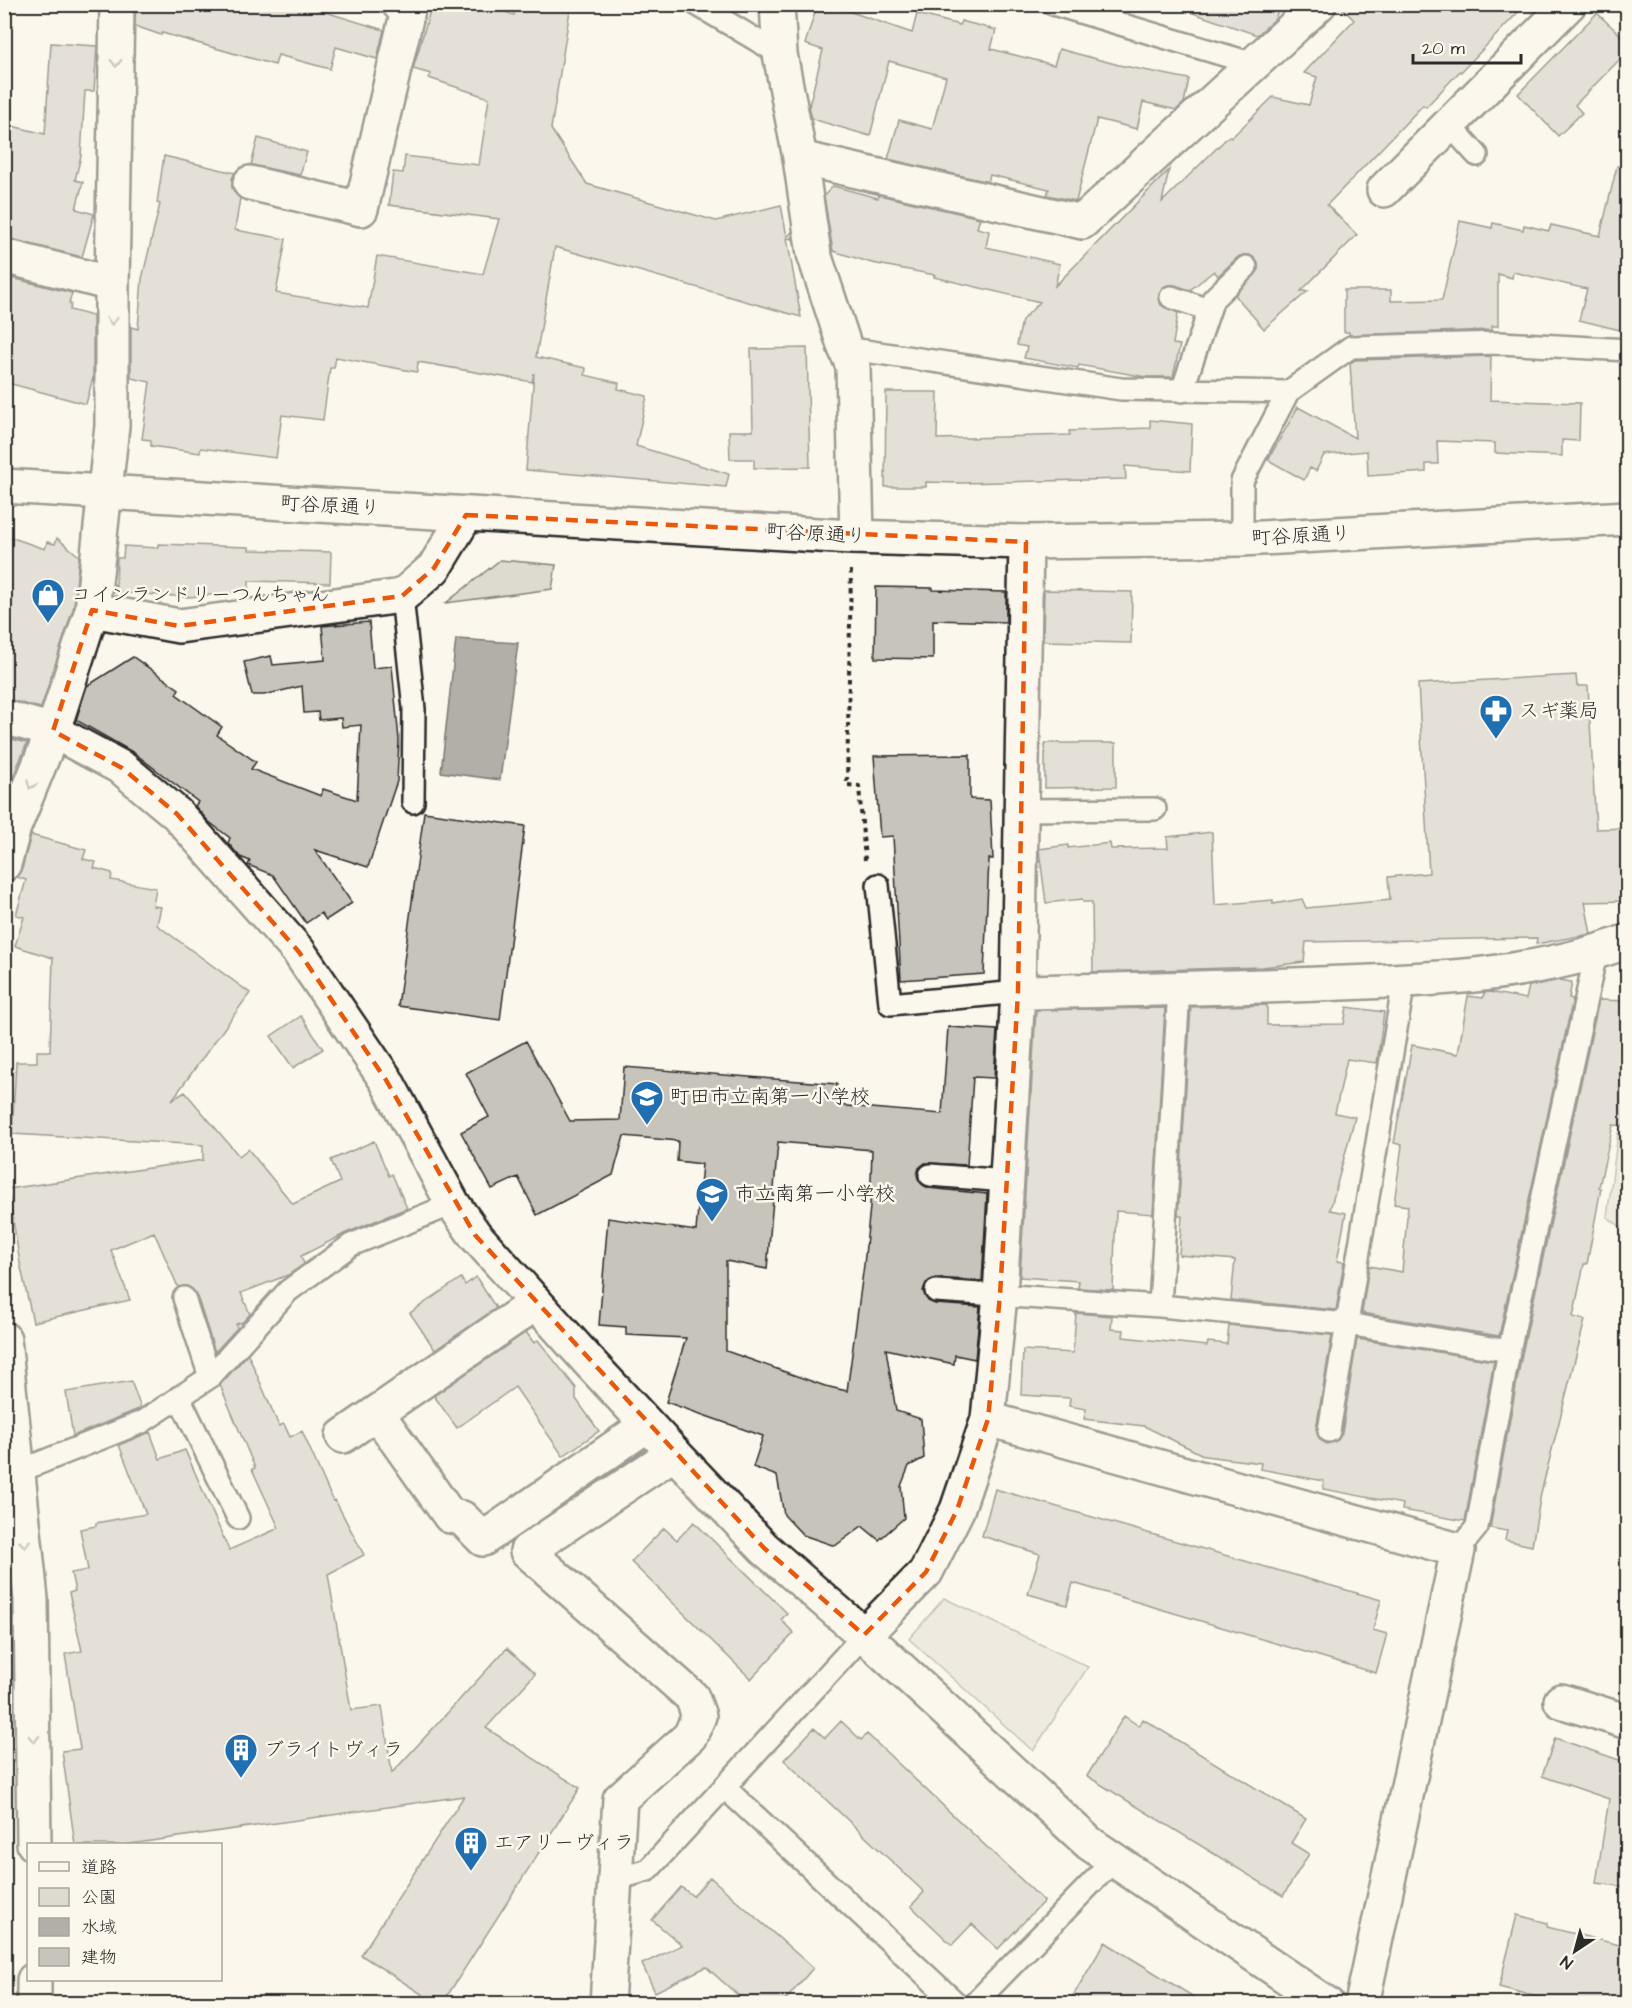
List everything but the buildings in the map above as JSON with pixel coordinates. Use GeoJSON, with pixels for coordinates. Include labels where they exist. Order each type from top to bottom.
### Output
{"type":"FeatureCollection","features":[{"type":"Feature","properties":{"kind":"street"},"geometry":{"type":"LineString","coordinates":[[4,864],[14,827],[53,731],[92,609],[112,426],[117,4]]}},
{"type":"Feature","properties":{"kind":"street"},"geometry":{"type":"LineString","coordinates":[[250,183],[361,209],[408,10],[399,4]]}},
{"type":"Feature","properties":{"kind":"street"},"geometry":{"type":"LineString","coordinates":[[777,4],[780,54],[800,158],[814,254],[845,348],[854,366],[854,537]]}},
{"type":"Feature","properties":{"kind":"street"},"geometry":{"type":"LineString","coordinates":[[800,158],[1082,222],[1319,4]]}},
{"type":"Feature","properties":{"kind":"street"},"geometry":{"type":"LineString","coordinates":[[1384,190],[1569,4]]}},
{"type":"Feature","properties":{"kind":"street"},"geometry":{"type":"LineString","coordinates":[[4,256],[112,284]]}},
{"type":"Feature","properties":{"kind":"street","name":"町谷原通り"},"geometry":{"type":"LineString","coordinates":[[4,486],[854,537],[1026,542],[1242,539],[1628,518]]}},
{"type":"Feature","properties":{"kind":"street"},"geometry":{"type":"LineString","coordinates":[[92,609],[179,626],[402,596],[434,568],[466,515]]}},
{"type":"Feature","properties":{"kind":"street"},"geometry":{"type":"LineString","coordinates":[[864,1635],[926,1572],[957,1510],[988,1419],[1000,1295],[1018,992],[1026,542]]}},
{"type":"Feature","properties":{"kind":"street"},"geometry":{"type":"LineString","coordinates":[[4,717],[53,731],[122,768],[177,814],[299,952],[386,1080],[453,1204],[475,1235],[647,1425],[764,1548],[864,1635],[1089,1843],[1327,2004]]}},
{"type":"Feature","properties":{"kind":"street"},"geometry":{"type":"LineString","coordinates":[[1018,992],[1404,981],[1504,972],[1596,953],[1628,941]]}},
{"type":"Feature","properties":{"kind":"street"},"geometry":{"type":"LineString","coordinates":[[343,1436],[536,1303]]}},
{"type":"Feature","properties":{"kind":"street"},"geometry":{"type":"LineString","coordinates":[[4,1340],[32,1599],[34,1843]]}},
{"type":"Feature","properties":{"kind":"street"},"geometry":{"type":"LineString","coordinates":[[377,1413],[450,1516],[462,1518],[483,1539],[647,1425]]}},
{"type":"Feature","properties":{"kind":"street"},"geometry":{"type":"LineString","coordinates":[[988,1419],[1458,1550],[1362,2004]]}},
{"type":"Feature","properties":{"kind":"street"},"geometry":{"type":"LineString","coordinates":[[607,2004],[620,1799],[690,1736],[699,1716],[692,1697],[527,1551],[674,1453]]}},
{"type":"Feature","properties":{"kind":"street"},"geometry":{"type":"LineString","coordinates":[[1561,1701],[1628,1722]]}},
{"type":"Feature","properties":{"kind":"street"},"geometry":{"type":"LineString","coordinates":[[34,1981],[34,2004]]}},
{"type":"Feature","properties":{"kind":"lane"},"geometry":{"type":"LineString","coordinates":[[696,4],[780,54]]}},
{"type":"Feature","properties":{"kind":"lane"},"geometry":{"type":"LineString","coordinates":[[1053,4],[1254,64]]}},
{"type":"Feature","properties":{"kind":"lane"},"geometry":{"type":"LineString","coordinates":[[1449,124],[1477,155]]}},
{"type":"Feature","properties":{"kind":"lane"},"geometry":{"type":"LineString","coordinates":[[1182,391],[1213,300],[1246,267]]}},
{"type":"Feature","properties":{"kind":"lane"},"geometry":{"type":"LineString","coordinates":[[1171,297],[1209,310]]}},
{"type":"Feature","properties":{"kind":"lane"},"geometry":{"type":"LineString","coordinates":[[1242,539],[1242,481],[1288,392],[1351,347],[1501,343],[1628,350]]}},
{"type":"Feature","properties":{"kind":"lane"},"geometry":{"type":"LineString","coordinates":[[845,348],[1121,389],[1288,392]]}},
{"type":"Feature","properties":{"kind":"lane"},"geometry":{"type":"LineString","coordinates":[[402,596],[414,709],[413,802]]}},
{"type":"Feature","properties":{"kind":"lane"},"geometry":{"type":"LineString","coordinates":[[1020,810],[1155,809]]}},
{"type":"Feature","properties":{"kind":"lane"},"geometry":{"type":"LineString","coordinates":[[878,885],[890,1004],[1018,992]]}},
{"type":"Feature","properties":{"kind":"lane"},"geometry":{"type":"LineString","coordinates":[[1458,1550],[1477,1527],[1509,1351],[1596,953]]}},
{"type":"Feature","properties":{"kind":"lane"},"geometry":{"type":"LineString","coordinates":[[1329,1431],[1404,981]]}},
{"type":"Feature","properties":{"kind":"lane"},"geometry":{"type":"LineString","coordinates":[[1160,1306],[1179,989]]}},
{"type":"Feature","properties":{"kind":"lane"},"geometry":{"type":"LineString","coordinates":[[930,1175],[1007,1181]]}},
{"type":"Feature","properties":{"kind":"lane"},"geometry":{"type":"LineString","coordinates":[[17,1472],[142,1422],[210,1377],[288,1291],[351,1245],[453,1204]]}},
{"type":"Feature","properties":{"kind":"lane"},"geometry":{"type":"LineString","coordinates":[[936,1291],[1160,1306],[1347,1324],[1509,1351]]}},
{"type":"Feature","properties":{"kind":"lane"},"geometry":{"type":"LineString","coordinates":[[184,1298],[210,1377]]}},
{"type":"Feature","properties":{"kind":"lane"},"geometry":{"type":"LineString","coordinates":[[179,1397],[238,1518]]}},
{"type":"Feature","properties":{"kind":"lane"},"geometry":{"type":"LineString","coordinates":[[614,1880],[648,1870],[864,1635]]}},
{"type":"Feature","properties":{"kind":"lane"},"geometry":{"type":"LineString","coordinates":[[724,1787],[957,2004]]}},
{"type":"Feature","properties":{"kind":"lane"},"geometry":{"type":"LineString","coordinates":[[974,2004],[1115,1859]]}},
{"type":"Feature","properties":{"kind":"path"},"geometry":{"type":"LineString","coordinates":[[854,537],[847,785],[859,786],[866,865]]}},
{"type":"Feature","properties":{"kind":"highlighted area"},"geometry":{"type":"Polygon","coordinates":[[[466,515],[1026,542],[1018,992],[1000,1295],[988,1419],[957,1510],[926,1572],[864,1635],[764,1548],[475,1235],[386,1080],[299,952],[177,814],[122,768],[53,731],[92,610],[179,626],[402,596],[434,568],[466,515]]]}},
{"type":"Feature","properties":{"kind":"green space"},"geometry":{"type":"Polygon","coordinates":[[[500,560],[556,565],[552,589],[446,603],[500,560]]]}},
{"type":"Feature","properties":{"kind":"green space"},"geometry":{"type":"Polygon","coordinates":[[[1618,1133],[1627,1133],[1627,1231],[1607,1217],[1618,1133]]]}},
{"type":"Feature","properties":{"kind":"green space"},"geometry":{"type":"Polygon","coordinates":[[[944,1598],[1088,1667],[1033,1751],[909,1639],[944,1598]]]}},
{"type":"Feature","properties":{"kind":"water"},"geometry":{"type":"Polygon","coordinates":[[[456,639],[518,643],[500,780],[441,772],[456,639]]]}},
{"type":"Feature","properties":{"kind":"place","name":"コインランドリーつんちゃん"},"geometry":{"type":"Point","coordinates":[48,624]}},
{"type":"Feature","properties":{"kind":"place","name":"スギ薬局"},"geometry":{"type":"Point","coordinates":[1496,740]}},
{"type":"Feature","properties":{"kind":"place","name":"町田市立南第一小学校"},"geometry":{"type":"Point","coordinates":[647,1126]}},
{"type":"Feature","properties":{"kind":"place","name":"市立南第一小学校"},"geometry":{"type":"Point","coordinates":[712,1223]}},
{"type":"Feature","properties":{"kind":"place","name":"ブライトヴィラ"},"geometry":{"type":"Point","coordinates":[241,1779]}},
{"type":"Feature","properties":{"kind":"place","name":"エアリーヴィラ"},"geometry":{"type":"Point","coordinates":[471,1872]}}]}
